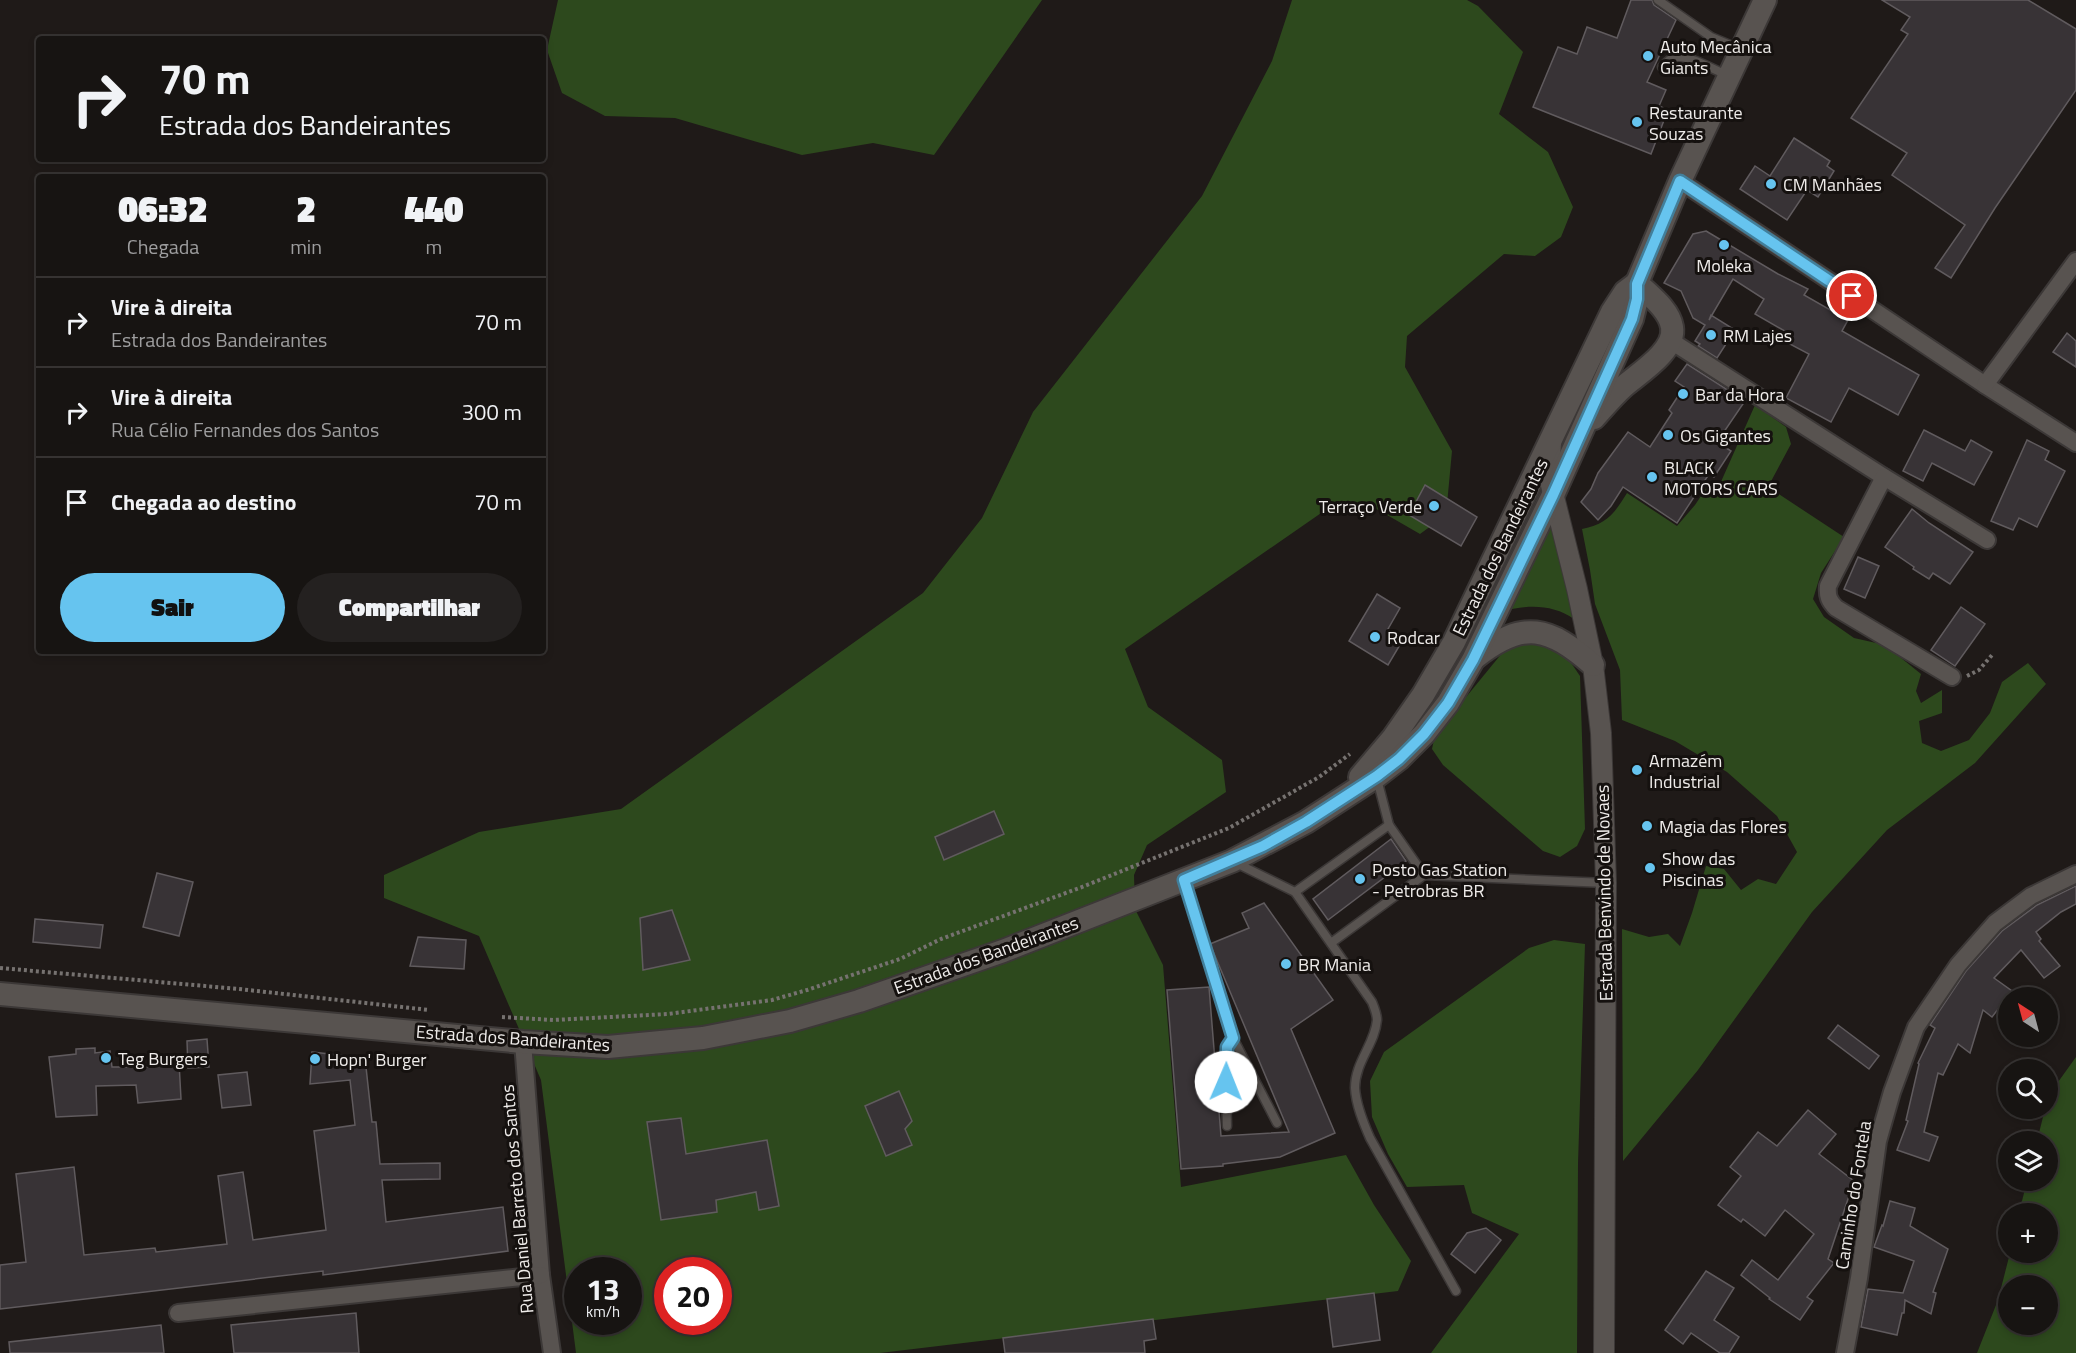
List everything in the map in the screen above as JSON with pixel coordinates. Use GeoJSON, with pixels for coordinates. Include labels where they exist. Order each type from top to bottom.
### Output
{"type":"FeatureCollection","features":[{"type":"Feature","properties":{"kind":"main road","name":"Estrada dos Bandeirantes"},"geometry":{"type":"LineString","coordinates":[[0,994],[523,1042],[608,1047],[703,1038],[790,1021],[859,1001],[1003,951],[1232,861],[1297,827],[1377,776],[1399,759],[1448,703],[1473,660],[1553,495],[1632,319],[1637,299],[1637,284],[1680,181],[1766,0]]}},
{"type":"Feature","properties":{"kind":"main road","name":"Estrada dos Bandeirantes"},"geometry":{"type":"LineString","coordinates":[[1341,798],[1393,738],[1454,642],[1612,312],[1625,292],[1637,284]]}},
{"type":"Feature","properties":{"kind":"main road"},"geometry":{"type":"LineString","coordinates":[[1581,432],[1622,387],[1655,360],[1671,340],[1672,327],[1667,315],[1658,303],[1637,284]]}},
{"type":"Feature","properties":{"kind":"main road"},"geometry":{"type":"LineString","coordinates":[[1473,660],[1494,643],[1511,635],[1528,632],[1546,633],[1559,638],[1593,665]]}},
{"type":"Feature","properties":{"kind":"street"},"geometry":{"type":"LineString","coordinates":[[1680,181],[1985,385],[2076,443]]}},
{"type":"Feature","properties":{"kind":"street"},"geometry":{"type":"LineString","coordinates":[[1985,385],[2076,261]]}},
{"type":"Feature","properties":{"kind":"street"},"geometry":{"type":"LineString","coordinates":[[1671,340],[1884,477],[1988,540]]}},
{"type":"Feature","properties":{"kind":"street","name":"Estrada Benvindo de Novaes"},"geometry":{"type":"LineString","coordinates":[[1552,440],[1549,477],[1578,589],[1593,665],[1601,734],[1606,883],[1604,1353]]}},
{"type":"Feature","properties":{"kind":"street"},"geometry":{"type":"LineString","coordinates":[[1884,477],[1828,586],[1827,593],[1830,602],[1836,608],[1952,676]]}},
{"type":"Feature","properties":{"kind":"street","name":"Caminho do Fontela"},"geometry":{"type":"LineString","coordinates":[[1828,1353],[1846,1350],[1859,1278],[1878,1141],[1892,1092],[1916,1027],[1958,965],[1995,922],[2031,896],[2076,874]]}},
{"type":"Feature","properties":{"kind":"street","name":"Rua Daniel Barreto dos Santos"},"geometry":{"type":"LineString","coordinates":[[523,1042],[542,1275],[552,1353]]}},
{"type":"Feature","properties":{"kind":"street"},"geometry":{"type":"LineString","coordinates":[[178,1313],[542,1275]]}},
{"type":"Feature","properties":{"kind":"lane"},"geometry":{"type":"LineString","coordinates":[[1658,0],[1711,37],[1742,50]]}},
{"type":"Feature","properties":{"kind":"lane"},"geometry":{"type":"LineString","coordinates":[[1662,67],[1676,56],[1730,76]]}},
{"type":"Feature","properties":{"kind":"lane"},"geometry":{"type":"LineString","coordinates":[[1377,776],[1389,825],[1424,875]]}},
{"type":"Feature","properties":{"kind":"lane"},"geometry":{"type":"LineString","coordinates":[[1295,892],[1389,825]]}},
{"type":"Feature","properties":{"kind":"lane"},"geometry":{"type":"LineString","coordinates":[[1232,861],[1295,892],[1372,1002],[1377,1018],[1374,1033],[1359,1062],[1355,1087],[1360,1113],[1370,1138],[1456,1291]]}},
{"type":"Feature","properties":{"kind":"lane"},"geometry":{"type":"LineString","coordinates":[[1331,943],[1424,875],[1606,883]]}},
{"type":"Feature","properties":{"kind":"lane"},"geometry":{"type":"LineString","coordinates":[[1184,880],[1233,1038],[1277,1123]]}},
{"type":"Feature","properties":{"kind":"lane"},"geometry":{"type":"LineString","coordinates":[[1227,1126],[1225,1060],[1227,1047],[1233,1038]]}},
{"type":"Feature","properties":{"kind":"path"},"geometry":{"type":"LineString","coordinates":[[1952,676],[1971,675],[1992,655]]}},
{"type":"Feature","properties":{"kind":"path"},"geometry":{"type":"LineString","coordinates":[[495,1017],[553,1020],[668,1014],[772,1000],[807,990],[900,959],[940,939],[1082,887],[1229,828],[1319,777],[1355,751]]}},
{"type":"Feature","properties":{"kind":"path"},"geometry":{"type":"LineString","coordinates":[[0,968],[239,989],[436,1011]]}},
{"type":"Feature","properties":{"kind":"green space"},"geometry":{"type":"Polygon","coordinates":[[[558,0],[1042,0],[934,155],[873,143],[802,155],[675,118],[605,116],[562,93],[547,50],[558,0]]]}},
{"type":"Feature","properties":{"kind":"green space"},"geometry":{"type":"Polygon","coordinates":[[[1292,0],[1467,0],[1478,6],[1523,52],[1499,114],[1548,152],[1573,207],[1561,237],[1535,256],[1504,254],[1407,336],[1405,367],[1452,451],[1446,515],[1420,534],[1368,504],[1337,502],[1125,649],[1148,707],[1222,760],[1226,792],[1147,845],[1134,875],[1135,909],[1163,965],[1181,1187],[1346,1155],[1374,1205],[1411,1261],[1398,1291],[880,1353],[576,1353],[574,1335],[642,1335],[642,1257],[564,1257],[564,1259],[541,1080],[479,936],[384,898],[384,875],[479,832],[621,809],[923,593],[982,518],[1033,412],[1202,196],[1272,61],[1292,0]]]}},
{"type":"Feature","properties":{"kind":"green space"},"geometry":{"type":"Polygon","coordinates":[[[1755,405],[1786,427],[1791,444],[1768,487],[1844,537],[1821,573],[1813,599],[1824,617],[1854,638],[1885,645],[1921,674],[1916,691],[1921,703],[1942,690],[1942,713],[1919,721],[1922,743],[1941,751],[1969,740],[1990,713],[2002,682],[2028,663],[2046,684],[1975,763],[1887,830],[1812,912],[1698,1070],[1623,1161],[1622,929],[1649,937],[1668,934],[1680,946],[1706,866],[1724,869],[1741,890],[1758,879],[1776,884],[1797,852],[1777,816],[1727,772],[1675,741],[1622,720],[1620,670],[1595,604],[1582,529],[1598,524],[1609,517],[1627,493],[1677,526],[1707,487],[1720,484],[1755,405]]]}},
{"type":"Feature","properties":{"kind":"green space"},"geometry":{"type":"Polygon","coordinates":[[[1550,514],[1574,619],[1557,610],[1539,607],[1501,612],[1550,514]]]}},
{"type":"Feature","properties":{"kind":"green space"},"geometry":{"type":"Polygon","coordinates":[[[1528,638],[1563,651],[1580,676],[1585,829],[1577,846],[1560,857],[1543,851],[1443,765],[1432,749],[1435,735],[1507,647],[1528,638]]]}},
{"type":"Feature","properties":{"kind":"green space"},"geometry":{"type":"Polygon","coordinates":[[[1554,940],[1585,944],[1578,1164],[1577,1353],[1431,1353],[1519,1234],[1472,1213],[1464,1185],[1407,1187],[1388,1154],[1372,1117],[1370,1081],[1384,1052],[1529,948],[1554,940]]]}},
{"type":"Feature","properties":{"kind":"green space"},"geometry":{"type":"Polygon","coordinates":[[[2076,1057],[2076,1353],[1977,1353],[1998,1300],[1998,1335],[2058,1335],[2058,1275],[2004,1275],[2007,1263],[2058,1263],[2058,1203],[2022,1203],[2024,1191],[2058,1191],[2058,1131],[2040,1131],[2042,1119],[2058,1119],[2058,1082],[2076,1057]]]}},
{"type":"Feature","properties":{"kind":"building"},"geometry":{"type":"Polygon","coordinates":[[[1631,0],[1652,0],[1654,5],[1676,20],[1647,82],[1666,90],[1659,106],[1668,110],[1651,154],[1533,107],[1558,47],[1577,54],[1587,27],[1617,38],[1631,0]]]}},
{"type":"Feature","properties":{"kind":"building"},"geometry":{"type":"Polygon","coordinates":[[[1882,0],[2028,0],[2076,29],[2076,90],[1995,208],[1951,278],[1935,268],[1965,225],[1892,175],[1907,153],[1851,118],[1908,34],[1901,30],[1910,17],[1882,0]]]}},
{"type":"Feature","properties":{"kind":"building"},"geometry":{"type":"Polygon","coordinates":[[[1794,138],[1830,161],[1827,166],[1834,171],[1818,197],[1807,190],[1787,220],[1740,189],[1755,166],[1770,176],[1794,138]]]}},
{"type":"Feature","properties":{"kind":"building"},"geometry":{"type":"Polygon","coordinates":[[[1706,231],[1808,289],[1804,295],[1848,320],[1842,331],[1919,375],[1898,415],[1849,388],[1831,422],[1786,398],[1809,354],[1786,342],[1790,334],[1755,314],[1764,299],[1733,279],[1712,315],[1735,330],[1717,358],[1698,346],[1700,344],[1695,341],[1705,325],[1693,318],[1681,291],[1664,283],[1693,234],[1706,231]]]}},
{"type":"Feature","properties":{"kind":"building"},"geometry":{"type":"Polygon","coordinates":[[[2067,333],[2076,341],[2076,367],[2053,352],[2067,333]]]}},
{"type":"Feature","properties":{"kind":"building"},"geometry":{"type":"Polygon","coordinates":[[[1687,364],[1745,401],[1717,442],[1731,451],[1714,477],[1709,474],[1677,523],[1623,487],[1611,506],[1598,520],[1581,502],[1591,489],[1598,473],[1628,432],[1650,447],[1672,413],[1669,410],[1684,387],[1675,381],[1687,364]]]}},
{"type":"Feature","properties":{"kind":"building"},"geometry":{"type":"Polygon","coordinates":[[[1924,430],[1965,451],[1971,440],[1992,452],[1974,485],[1932,463],[1923,481],[1903,471],[1924,430]]]}},
{"type":"Feature","properties":{"kind":"building"},"geometry":{"type":"Polygon","coordinates":[[[2027,440],[2049,451],[2045,460],[2065,471],[2037,527],[2019,518],[2013,530],[1991,521],[2027,440]]]}},
{"type":"Feature","properties":{"kind":"building"},"geometry":{"type":"Polygon","coordinates":[[[1425,485],[1477,517],[1461,546],[1409,515],[1425,485]]]}},
{"type":"Feature","properties":{"kind":"building"},"geometry":{"type":"Polygon","coordinates":[[[1912,509],[1973,552],[1950,584],[1933,573],[1929,579],[1885,547],[1912,509]]]}},
{"type":"Feature","properties":{"kind":"building"},"geometry":{"type":"Polygon","coordinates":[[[1858,557],[1879,566],[1865,598],[1844,589],[1858,557]]]}},
{"type":"Feature","properties":{"kind":"building"},"geometry":{"type":"Polygon","coordinates":[[[1377,594],[1400,608],[1388,629],[1404,638],[1388,665],[1349,641],[1377,594]]]}},
{"type":"Feature","properties":{"kind":"building"},"geometry":{"type":"Polygon","coordinates":[[[1961,607],[1985,624],[1955,666],[1931,650],[1961,607]]]}},
{"type":"Feature","properties":{"kind":"building"},"geometry":{"type":"Polygon","coordinates":[[[994,811],[1004,834],[944,860],[935,837],[994,811]]]}},
{"type":"Feature","properties":{"kind":"building","name":"Posto Gas Station - Petrobras BR"},"geometry":{"type":"Polygon","coordinates":[[[1391,839],[1406,861],[1328,920],[1313,899],[1391,839]]]}},
{"type":"Feature","properties":{"kind":"building"},"geometry":{"type":"Polygon","coordinates":[[[157,873],[193,882],[179,936],[143,927],[157,873]]]}},
{"type":"Feature","properties":{"kind":"building"},"geometry":{"type":"Polygon","coordinates":[[[2076,886],[2076,904],[2061,912],[2036,932],[2041,939],[2039,941],[2060,966],[2044,978],[2021,950],[1994,978],[2006,987],[1998,987],[1998,1009],[1992,1017],[1983,1010],[1970,1053],[1958,1044],[1943,1075],[1938,1073],[1924,1132],[1938,1137],[1929,1161],[1897,1150],[1908,1121],[1906,1120],[1918,1063],[1935,1028],[1930,1025],[1966,971],[2002,931],[2037,905],[2076,886]]]}},
{"type":"Feature","properties":{"kind":"building"},"geometry":{"type":"Polygon","coordinates":[[[1264,903],[1333,1000],[1291,1029],[1335,1133],[1280,1157],[1223,1164],[1223,1166],[1181,1169],[1167,990],[1209,987],[1221,1136],[1289,1132],[1210,944],[1249,928],[1242,913],[1264,903]]]}},
{"type":"Feature","properties":{"kind":"building"},"geometry":{"type":"Polygon","coordinates":[[[672,910],[690,960],[643,970],[640,918],[672,910]]]}},
{"type":"Feature","properties":{"kind":"building"},"geometry":{"type":"Polygon","coordinates":[[[35,919],[103,925],[100,948],[33,942],[35,919]]]}},
{"type":"Feature","properties":{"kind":"building"},"geometry":{"type":"Polygon","coordinates":[[[418,937],[466,940],[464,969],[410,966],[418,937]]]}},
{"type":"Feature","properties":{"kind":"building"},"geometry":{"type":"Polygon","coordinates":[[[1838,1025],[1879,1056],[1869,1069],[1828,1038],[1838,1025]]]}},
{"type":"Feature","properties":{"kind":"building"},"geometry":{"type":"Polygon","coordinates":[[[207,1039],[209,1067],[188,1068],[187,1041],[207,1039]]]}},
{"type":"Feature","properties":{"kind":"building"},"geometry":{"type":"Polygon","coordinates":[[[95,1048],[95,1053],[110,1051],[112,1067],[157,1067],[157,1064],[179,1062],[181,1099],[138,1103],[136,1085],[96,1086],[97,1115],[56,1117],[49,1057],[76,1054],[76,1049],[95,1048]]]}},
{"type":"Feature","properties":{"kind":"building"},"geometry":{"type":"Polygon","coordinates":[[[312,1052],[365,1058],[372,1122],[376,1122],[380,1164],[440,1163],[440,1179],[382,1180],[386,1222],[503,1207],[508,1251],[323,1275],[323,1271],[0,1309],[0,1265],[26,1262],[16,1174],[74,1167],[84,1255],[155,1248],[156,1252],[227,1244],[218,1176],[243,1172],[253,1240],[326,1230],[314,1131],[355,1125],[350,1080],[310,1084],[312,1052]]]}},
{"type":"Feature","properties":{"kind":"building"},"geometry":{"type":"Polygon","coordinates":[[[247,1072],[251,1105],[222,1108],[218,1075],[247,1072]]]}},
{"type":"Feature","properties":{"kind":"building"},"geometry":{"type":"Polygon","coordinates":[[[899,1091],[912,1121],[905,1129],[912,1145],[886,1156],[865,1106],[899,1091]]]}},
{"type":"Feature","properties":{"kind":"building"},"geometry":{"type":"Polygon","coordinates":[[[1808,1110],[1836,1134],[1819,1154],[1854,1181],[1828,1259],[1834,1263],[1807,1297],[1813,1301],[1800,1320],[1769,1299],[1741,1275],[1752,1260],[1778,1280],[1814,1234],[1785,1210],[1765,1236],[1743,1219],[1741,1222],[1718,1205],[1741,1176],[1730,1167],[1758,1132],[1777,1146],[1808,1110]]]}},
{"type":"Feature","properties":{"kind":"building"},"geometry":{"type":"Polygon","coordinates":[[[681,1118],[686,1154],[767,1140],[779,1206],[759,1210],[756,1192],[716,1200],[717,1212],[661,1220],[647,1122],[681,1118]]]}},
{"type":"Feature","properties":{"kind":"building"},"geometry":{"type":"Polygon","coordinates":[[[1890,1201],[1915,1208],[1910,1226],[1948,1249],[1933,1292],[1936,1293],[1931,1314],[1905,1300],[1904,1313],[1902,1313],[1897,1335],[1861,1327],[1868,1289],[1903,1293],[1914,1261],[1874,1247],[1890,1201]]]}},
{"type":"Feature","properties":{"kind":"building"},"geometry":{"type":"Polygon","coordinates":[[[1486,1228],[1501,1240],[1475,1273],[1451,1254],[1467,1233],[1486,1228]]]}},
{"type":"Feature","properties":{"kind":"building"},"geometry":{"type":"Polygon","coordinates":[[[1706,1271],[1734,1288],[1714,1320],[1739,1337],[1729,1353],[1720,1353],[1691,1333],[1683,1344],[1665,1330],[1706,1271]]]}},
{"type":"Feature","properties":{"kind":"building"},"geometry":{"type":"Polygon","coordinates":[[[1374,1293],[1380,1340],[1333,1347],[1327,1299],[1374,1293]]]}},
{"type":"Feature","properties":{"kind":"building"},"geometry":{"type":"Polygon","coordinates":[[[356,1313],[359,1353],[234,1353],[231,1325],[356,1313]]]}},
{"type":"Feature","properties":{"kind":"building"},"geometry":{"type":"Polygon","coordinates":[[[1153,1319],[1156,1339],[1144,1341],[1145,1353],[1005,1353],[1003,1338],[1153,1319]]]}},
{"type":"Feature","properties":{"kind":"building"},"geometry":{"type":"Polygon","coordinates":[[[161,1325],[164,1353],[10,1353],[9,1342],[161,1325]]]}},
{"type":"Feature","properties":{"kind":"place","name":"Auto Mecânica Giants"},"geometry":{"type":"Point","coordinates":[1648,56]}},
{"type":"Feature","properties":{"kind":"place","name":"Restaurante Souzas"},"geometry":{"type":"Point","coordinates":[1637,122]}},
{"type":"Feature","properties":{"kind":"place","name":"CM Manhães"},"geometry":{"type":"Point","coordinates":[1771,184]}},
{"type":"Feature","properties":{"kind":"place","name":"Moleka"},"geometry":{"type":"Point","coordinates":[1724,245]}},
{"type":"Feature","properties":{"kind":"place","name":"RM Lajes"},"geometry":{"type":"Point","coordinates":[1711,335]}},
{"type":"Feature","properties":{"kind":"place","name":"Bar da Hora"},"geometry":{"type":"Point","coordinates":[1683,394]}},
{"type":"Feature","properties":{"kind":"place","name":"Os Gigantes"},"geometry":{"type":"Point","coordinates":[1668,435]}},
{"type":"Feature","properties":{"kind":"place","name":"BLACK MOTORS CARS"},"geometry":{"type":"Point","coordinates":[1652,477]}},
{"type":"Feature","properties":{"kind":"place","name":"Terraço Verde"},"geometry":{"type":"Point","coordinates":[1434,506]}},
{"type":"Feature","properties":{"kind":"place","name":"Rodcar"},"geometry":{"type":"Point","coordinates":[1375,637]}},
{"type":"Feature","properties":{"kind":"place","name":"Armazém Industrial"},"geometry":{"type":"Point","coordinates":[1637,770]}},
{"type":"Feature","properties":{"kind":"place","name":"Magia das Flores"},"geometry":{"type":"Point","coordinates":[1647,826]}},
{"type":"Feature","properties":{"kind":"place","name":"Show das Piscinas"},"geometry":{"type":"Point","coordinates":[1650,868]}},
{"type":"Feature","properties":{"kind":"place","name":"Posto Gas Station - Petrobras BR"},"geometry":{"type":"Point","coordinates":[1360,879]}},
{"type":"Feature","properties":{"kind":"place","name":"BR Mania"},"geometry":{"type":"Point","coordinates":[1286,964]}},
{"type":"Feature","properties":{"kind":"place","name":"Teg Burgers"},"geometry":{"type":"Point","coordinates":[106,1058]}},
{"type":"Feature","properties":{"kind":"place","name":"Hopn' Burger"},"geometry":{"type":"Point","coordinates":[315,1059]}},
{"type":"Feature","properties":{"kind":"route"},"geometry":{"type":"LineString","coordinates":[[1226,1082],[1227,1047],[1233,1038],[1184,880],[1263,846],[1306,822],[1377,776],[1399,759],[1424,734],[1448,703],[1473,660],[1553,495],[1632,319],[1637,299],[1637,284],[1680,181],[1852,296]]}}]}
